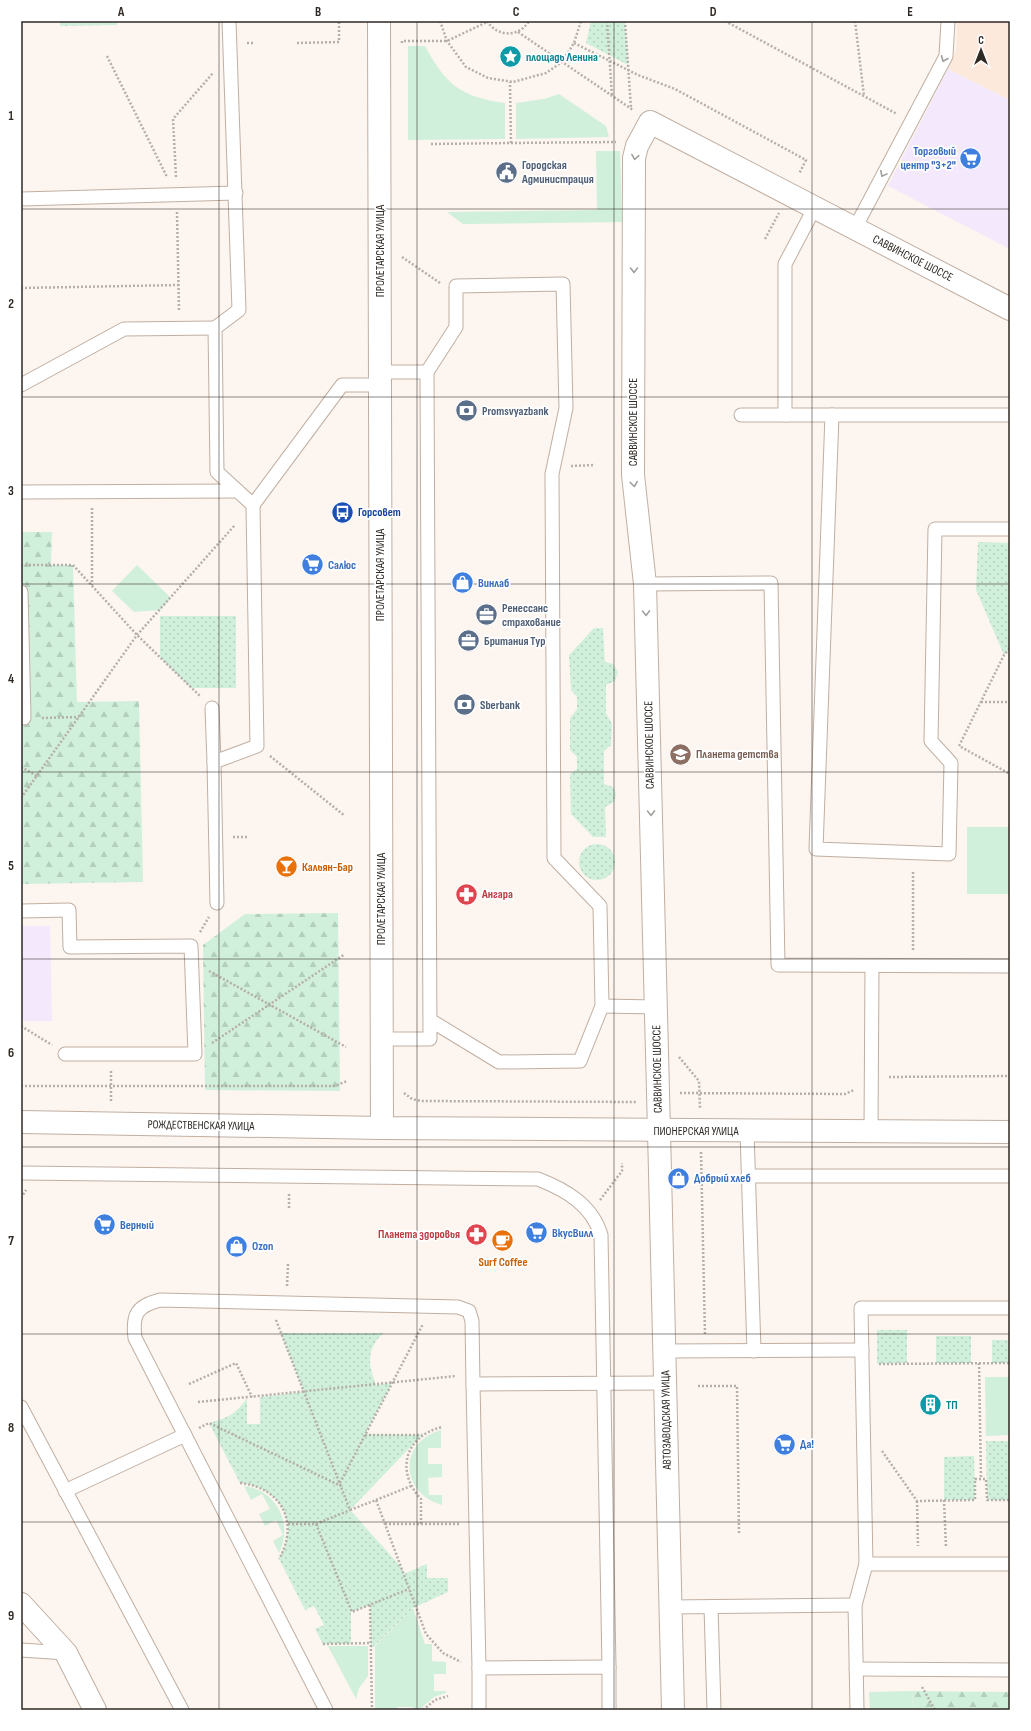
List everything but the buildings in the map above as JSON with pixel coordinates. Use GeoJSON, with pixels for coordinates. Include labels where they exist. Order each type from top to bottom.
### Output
{"type":"FeatureCollection","features":[{"type":"Feature","properties":{"kind":"street","name":"ПРОЛЕТАРСКАЯ УЛИЦА"},"geometry":{"type":"LineString","coordinates":[[379,21],[382,1128]]}},
{"type":"Feature","properties":{"kind":"street","name":"САВВИНСКОЕ ШОССЕ"},"geometry":{"type":"LineString","coordinates":[[659,1131],[645,584],[633,475],[634,158],[640,141],[650,122],[1010,309]]}},
{"type":"Feature","properties":{"kind":"street","name":"РОЖДЕСТВЕНСКАЯ УЛИЦА"},"geometry":{"type":"LineString","coordinates":[[21,1122],[382,1128]]}},
{"type":"Feature","properties":{"kind":"street","name":"ПИОНЕРСКАЯ УЛИЦА"},"geometry":{"type":"LineString","coordinates":[[382,1128],[659,1131],[1010,1132]]}},
{"type":"Feature","properties":{"kind":"street","name":"АВТОЗАВОДСКАЯ УЛИЦА"},"geometry":{"type":"LineString","coordinates":[[659,1131],[673,1710]]}},
{"type":"Feature","properties":{"kind":"street"},"geometry":{"type":"LineString","coordinates":[[21,1604],[66,1653],[95,1710]]}},
{"type":"Feature","properties":{"kind":"lane"},"geometry":{"type":"LineString","coordinates":[[21,385],[124,329],[215,328],[239,310],[229,21]]}},
{"type":"Feature","properties":{"kind":"lane"},"geometry":{"type":"LineString","coordinates":[[855,228],[946,56],[948,21]]}},
{"type":"Feature","properties":{"kind":"lane"},"geometry":{"type":"LineString","coordinates":[[21,199],[236,194]]}},
{"type":"Feature","properties":{"kind":"lane"},"geometry":{"type":"LineString","coordinates":[[785,415],[784,264],[815,207]]}},
{"type":"Feature","properties":{"kind":"lane"},"geometry":{"type":"LineString","coordinates":[[381,1039],[430,1039],[427,372],[456,326],[456,286],[564,284],[566,408],[553,466],[552,481],[554,858],[600,906],[602,1006],[580,1062],[499,1062],[430,1020]]}},
{"type":"Feature","properties":{"kind":"lane"},"geometry":{"type":"LineString","coordinates":[[215,328],[217,472],[253,505]]}},
{"type":"Feature","properties":{"kind":"lane"},"geometry":{"type":"LineString","coordinates":[[214,762],[257,746],[253,505],[342,385],[427,372]]}},
{"type":"Feature","properties":{"kind":"lane"},"geometry":{"type":"LineString","coordinates":[[741,415],[1010,415]]}},
{"type":"Feature","properties":{"kind":"lane"},"geometry":{"type":"LineString","coordinates":[[832,415],[816,849],[949,854],[951,763],[931,741],[935,529],[1010,529]]}},
{"type":"Feature","properties":{"kind":"lane"},"geometry":{"type":"LineString","coordinates":[[21,492],[238,491]]}},
{"type":"Feature","properties":{"kind":"lane"},"geometry":{"type":"LineString","coordinates":[[645,584],[772,583],[778,965],[1010,966]]}},
{"type":"Feature","properties":{"kind":"lane"},"geometry":{"type":"LineString","coordinates":[[21,592],[24,718]]}},
{"type":"Feature","properties":{"kind":"lane"},"geometry":{"type":"LineString","coordinates":[[212,708],[217,903]]}},
{"type":"Feature","properties":{"kind":"lane"},"geometry":{"type":"LineString","coordinates":[[21,911],[69,910],[70,947],[191,946],[195,1054],[65,1054]]}},
{"type":"Feature","properties":{"kind":"lane"},"geometry":{"type":"LineString","coordinates":[[871,1131],[872,966]]}},
{"type":"Feature","properties":{"kind":"lane"},"geometry":{"type":"LineString","coordinates":[[602,1006],[656,1006]]}},
{"type":"Feature","properties":{"kind":"lane"},"geometry":{"type":"LineString","coordinates":[[747,1131],[754,1351]]}},
{"type":"Feature","properties":{"kind":"lane"},"geometry":{"type":"LineString","coordinates":[[21,1173],[538,1179],[566,1192],[581,1202],[598,1224],[601,1235],[609,1710]]}},
{"type":"Feature","properties":{"kind":"lane"},"geometry":{"type":"LineString","coordinates":[[748,1176],[1010,1176]]}},
{"type":"Feature","properties":{"kind":"lane"},"geometry":{"type":"LineString","coordinates":[[326,1710],[135,1338],[133,1325],[137,1313],[146,1303],[160,1300],[432,1306],[458,1307],[469,1311],[472,1321],[479,1710]]}},
{"type":"Feature","properties":{"kind":"lane"},"geometry":{"type":"LineString","coordinates":[[857,1710],[855,1605],[866,1564],[861,1308],[1010,1308]]}},
{"type":"Feature","properties":{"kind":"lane"},"geometry":{"type":"LineString","coordinates":[[664,1351],[862,1350]]}},
{"type":"Feature","properties":{"kind":"lane"},"geometry":{"type":"LineString","coordinates":[[473,1379],[604,1383],[665,1382]]}},
{"type":"Feature","properties":{"kind":"lane"},"geometry":{"type":"LineString","coordinates":[[21,1407],[182,1710]]}},
{"type":"Feature","properties":{"kind":"lane"},"geometry":{"type":"LineString","coordinates":[[65,1491],[185,1435]]}},
{"type":"Feature","properties":{"kind":"lane"},"geometry":{"type":"LineString","coordinates":[[866,1564],[1010,1564]]}},
{"type":"Feature","properties":{"kind":"lane"},"geometry":{"type":"LineString","coordinates":[[670,1607],[855,1605]]}},
{"type":"Feature","properties":{"kind":"lane"},"geometry":{"type":"LineString","coordinates":[[711,1607],[714,1710]]}},
{"type":"Feature","properties":{"kind":"lane"},"geometry":{"type":"LineString","coordinates":[[21,1650],[66,1653]]}},
{"type":"Feature","properties":{"kind":"lane"},"geometry":{"type":"LineString","coordinates":[[479,1668],[608,1667]]}},
{"type":"Feature","properties":{"kind":"lane"},"geometry":{"type":"LineString","coordinates":[[856,1669],[1010,1670]]}},
{"type":"Feature","properties":{"kind":"path"},"geometry":{"type":"LineString","coordinates":[[297,43],[339,42],[339,21]]}},
{"type":"Feature","properties":{"kind":"path"},"geometry":{"type":"LineString","coordinates":[[440,21],[447,40],[466,67],[488,78],[510,82],[546,73],[562,62],[574,43],[581,21]]}},
{"type":"Feature","properties":{"kind":"path"},"geometry":{"type":"LineString","coordinates":[[402,49],[402,41],[447,40],[487,22],[492,28],[499,32],[508,34],[518,32],[523,29],[529,21]]}},
{"type":"Feature","properties":{"kind":"path"},"geometry":{"type":"LineString","coordinates":[[607,21],[612,96]]}},
{"type":"Feature","properties":{"kind":"path"},"geometry":{"type":"LineString","coordinates":[[625,21],[631,109]]}},
{"type":"Feature","properties":{"kind":"path"},"geometry":{"type":"LineString","coordinates":[[725,21],[911,122]]}},
{"type":"Feature","properties":{"kind":"path"},"geometry":{"type":"LineString","coordinates":[[855,21],[864,96]]}},
{"type":"Feature","properties":{"kind":"path"},"geometry":{"type":"LineString","coordinates":[[518,32],[650,122]]}},
{"type":"Feature","properties":{"kind":"path"},"geometry":{"type":"LineString","coordinates":[[574,43],[628,70],[675,89],[806,160],[765,239]]}},
{"type":"Feature","properties":{"kind":"path"},"geometry":{"type":"LineString","coordinates":[[107,56],[176,195]]}},
{"type":"Feature","properties":{"kind":"path"},"geometry":{"type":"LineString","coordinates":[[510,82],[511,143]]}},
{"type":"Feature","properties":{"kind":"path"},"geometry":{"type":"LineString","coordinates":[[431,144],[640,141]]}},
{"type":"Feature","properties":{"kind":"path"},"geometry":{"type":"LineString","coordinates":[[402,250],[402,265]]}},
{"type":"Feature","properties":{"kind":"path"},"geometry":{"type":"LineString","coordinates":[[402,257],[456,294]]}},
{"type":"Feature","properties":{"kind":"path"},"geometry":{"type":"LineString","coordinates":[[21,288],[179,285]]}},
{"type":"Feature","properties":{"kind":"path"},"geometry":{"type":"LineString","coordinates":[[553,466],[595,465]]}},
{"type":"Feature","properties":{"kind":"path"},"geometry":{"type":"LineString","coordinates":[[92,492],[92,586]]}},
{"type":"Feature","properties":{"kind":"path"},"geometry":{"type":"LineString","coordinates":[[21,798],[137,635],[253,505]]}},
{"type":"Feature","properties":{"kind":"path"},"geometry":{"type":"LineString","coordinates":[[21,565],[73,566],[137,635],[212,708]]}},
{"type":"Feature","properties":{"kind":"path"},"geometry":{"type":"LineString","coordinates":[[951,763],[1004,656],[1010,648]]}},
{"type":"Feature","properties":{"kind":"path"},"geometry":{"type":"LineString","coordinates":[[981,702],[1010,702]]}},
{"type":"Feature","properties":{"kind":"path"},"geometry":{"type":"LineString","coordinates":[[24,718],[79,717]]}},
{"type":"Feature","properties":{"kind":"path"},"geometry":{"type":"LineString","coordinates":[[257,746],[345,816]]}},
{"type":"Feature","properties":{"kind":"path"},"geometry":{"type":"LineString","coordinates":[[959,746],[1010,774]]}},
{"type":"Feature","properties":{"kind":"path"},"geometry":{"type":"LineString","coordinates":[[21,767],[37,776]]}},
{"type":"Feature","properties":{"kind":"path"},"geometry":{"type":"LineString","coordinates":[[913,852],[913,966]]}},
{"type":"Feature","properties":{"kind":"path"},"geometry":{"type":"LineString","coordinates":[[191,946],[217,903]]}},
{"type":"Feature","properties":{"kind":"path"},"geometry":{"type":"LineString","coordinates":[[195,1054],[271,1006],[345,954]]}},
{"type":"Feature","properties":{"kind":"path"},"geometry":{"type":"LineString","coordinates":[[192,962],[346,1047]]}},
{"type":"Feature","properties":{"kind":"path"},"geometry":{"type":"LineString","coordinates":[[21,1026],[65,1054]]}},
{"type":"Feature","properties":{"kind":"path"},"geometry":{"type":"LineString","coordinates":[[111,1054],[111,1124]]}},
{"type":"Feature","properties":{"kind":"path"},"geometry":{"type":"LineString","coordinates":[[401,1086],[403,1093],[407,1096],[421,1101],[635,1103],[658,1093],[846,1094],[886,1077],[1010,1076]]}},
{"type":"Feature","properties":{"kind":"path"},"geometry":{"type":"LineString","coordinates":[[21,1086],[335,1086],[347,1081]]}},
{"type":"Feature","properties":{"kind":"path"},"geometry":{"type":"LineString","coordinates":[[700,1131],[706,1351]]}},
{"type":"Feature","properties":{"kind":"path"},"geometry":{"type":"LineString","coordinates":[[591,1213],[622,1171],[622,1163]]}},
{"type":"Feature","properties":{"kind":"path"},"geometry":{"type":"LineString","coordinates":[[287,1303],[288,1264]]}},
{"type":"Feature","properties":{"kind":"path"},"geometry":{"type":"LineString","coordinates":[[269,1302],[350,1510]]}},
{"type":"Feature","properties":{"kind":"path"},"geometry":{"type":"LineString","coordinates":[[340,1484],[432,1306]]}},
{"type":"Feature","properties":{"kind":"path"},"geometry":{"type":"LineString","coordinates":[[189,1384],[236,1363],[252,1397]]}},
{"type":"Feature","properties":{"kind":"path"},"geometry":{"type":"LineString","coordinates":[[979,1363],[980,1479]]}},
{"type":"Feature","properties":{"kind":"path"},"geometry":{"type":"LineString","coordinates":[[862,1364],[1010,1363]]}},
{"type":"Feature","properties":{"kind":"path"},"geometry":{"type":"LineString","coordinates":[[198,1402],[392,1383],[473,1379]]}},
{"type":"Feature","properties":{"kind":"path"},"geometry":{"type":"LineString","coordinates":[[698,1386],[737,1386],[739,1533]]}},
{"type":"Feature","properties":{"kind":"path"},"geometry":{"type":"LineString","coordinates":[[185,1435],[209,1423],[340,1484]]}},
{"type":"Feature","properties":{"kind":"path"},"geometry":{"type":"LineString","coordinates":[[421,1524],[421,1499],[411,1486],[406,1469],[407,1460],[412,1446],[422,1435],[431,1430],[442,1427]]}},
{"type":"Feature","properties":{"kind":"path"},"geometry":{"type":"LineString","coordinates":[[864,1427],[917,1501],[918,1564]]}},
{"type":"Feature","properties":{"kind":"path"},"geometry":{"type":"LineString","coordinates":[[365,1435],[422,1435]]}},
{"type":"Feature","properties":{"kind":"path"},"geometry":{"type":"LineString","coordinates":[[917,1501],[975,1500],[975,1479],[986,1479],[987,1500],[1010,1500]]}},
{"type":"Feature","properties":{"kind":"path"},"geometry":{"type":"LineString","coordinates":[[240,1483],[253,1484],[265,1489],[274,1496],[282,1506],[288,1524],[288,1538],[279,1559]]}},
{"type":"Feature","properties":{"kind":"path"},"geometry":{"type":"LineString","coordinates":[[288,1524],[316,1524],[411,1486]]}},
{"type":"Feature","properties":{"kind":"path"},"geometry":{"type":"LineString","coordinates":[[376,1500],[426,1634],[433,1644],[443,1653],[459,1662],[479,1668]]}},
{"type":"Feature","properties":{"kind":"path"},"geometry":{"type":"LineString","coordinates":[[944,1500],[946,1564]]}},
{"type":"Feature","properties":{"kind":"path"},"geometry":{"type":"LineString","coordinates":[[316,1524],[352,1612],[409,1589]]}},
{"type":"Feature","properties":{"kind":"path"},"geometry":{"type":"LineString","coordinates":[[385,1524],[476,1524]]}},
{"type":"Feature","properties":{"kind":"path"},"geometry":{"type":"LineString","coordinates":[[370,1605],[372,1710]]}},
{"type":"Feature","properties":{"kind":"path"},"geometry":{"type":"LineString","coordinates":[[323,1644],[371,1643]]}},
{"type":"Feature","properties":{"kind":"path"},"geometry":{"type":"LineString","coordinates":[[913,1669],[935,1710]]}},
{"type":"Feature","properties":{"kind":"path"},"geometry":{"type":"LineString","coordinates":[[423,1710],[435,1700],[448,1696]]}},
{"type":"Feature","properties":{"kind":"shaded area"},"geometry":{"type":"Polygon","coordinates":[[[957,21],[1010,21],[1010,100],[948,69],[956,51],[957,21]]]}},
{"type":"Feature","properties":{"kind":"shaded area"},"geometry":{"type":"Polygon","coordinates":[[[948,69],[1010,100],[1010,249],[888,186],[948,69]]]}},
{"type":"Feature","properties":{"kind":"shaded area"},"geometry":{"type":"Polygon","coordinates":[[[21,926],[50,926],[52,1021],[21,1021],[21,926]]]}},
{"type":"Feature","properties":{"kind":"green space"},"geometry":{"type":"Polygon","coordinates":[[[60,21],[117,21],[117,25],[60,26],[60,21]]]}},
{"type":"Feature","properties":{"kind":"green space"},"geometry":{"type":"Polygon","coordinates":[[[591,21],[625,21],[628,65],[586,43],[591,21]]]}},
{"type":"Feature","properties":{"kind":"green space"},"geometry":{"type":"Polygon","coordinates":[[[408,46],[425,46],[440,71],[456,87],[466,93],[505,103],[505,139],[408,140],[408,46]]]}},
{"type":"Feature","properties":{"kind":"green space"},"geometry":{"type":"Polygon","coordinates":[[[559,94],[606,126],[609,137],[516,139],[516,103],[544,99],[559,94]]]}},
{"type":"Feature","properties":{"kind":"green space"},"geometry":{"type":"Polygon","coordinates":[[[596,151],[620,151],[622,222],[463,224],[447,212],[597,210],[596,151]]]}},
{"type":"Feature","properties":{"kind":"green space"},"geometry":{"type":"Polygon","coordinates":[[[21,532],[52,532],[51,565],[73,565],[77,702],[139,701],[143,882],[21,884],[21,532]]]}},
{"type":"Feature","properties":{"kind":"green space"},"geometry":{"type":"Polygon","coordinates":[[[978,542],[1010,543],[1010,648],[1004,655],[976,590],[978,542]]]}},
{"type":"Feature","properties":{"kind":"green space"},"geometry":{"type":"Polygon","coordinates":[[[137,565],[171,598],[160,610],[134,612],[112,591],[137,565]]]}},
{"type":"Feature","properties":{"kind":"green space"},"geometry":{"type":"Polygon","coordinates":[[[160,616],[236,616],[236,688],[191,688],[160,657],[160,616]]]}},
{"type":"Feature","properties":{"kind":"green space"},"geometry":{"type":"Polygon","coordinates":[[[594,628],[603,628],[605,662],[613,664],[618,672],[615,681],[606,685],[606,713],[612,724],[611,745],[604,751],[604,784],[613,787],[616,794],[614,802],[605,807],[606,837],[593,837],[571,814],[570,774],[577,769],[577,757],[570,750],[570,718],[577,709],[577,697],[571,690],[569,655],[594,628]]]}},
{"type":"Feature","properties":{"kind":"green space"},"geometry":{"type":"Polygon","coordinates":[[[967,827],[1010,827],[1010,894],[967,894],[967,827]]]}},
{"type":"Feature","properties":{"kind":"green space"},"geometry":{"type":"Polygon","coordinates":[[[597,844],[610,849],[615,862],[610,875],[597,880],[584,875],[579,862],[584,849],[597,844]]]}},
{"type":"Feature","properties":{"kind":"green space"},"geometry":{"type":"Polygon","coordinates":[[[338,913],[340,1091],[205,1090],[203,945],[245,914],[338,913]]]}},
{"type":"Feature","properties":{"kind":"green space"},"geometry":{"type":"Polygon","coordinates":[[[877,1330],[907,1330],[907,1363],[877,1364],[877,1330]]]}},
{"type":"Feature","properties":{"kind":"green space"},"geometry":{"type":"Polygon","coordinates":[[[281,1333],[383,1333],[377,1339],[371,1351],[371,1370],[376,1385],[392,1383],[365,1434],[422,1435],[350,1510],[401,1567],[404,1574],[427,1564],[427,1578],[448,1578],[448,1592],[413,1608],[371,1649],[370,1605],[351,1612],[351,1644],[323,1644],[315,1629],[324,1625],[314,1606],[305,1610],[279,1559],[285,1545],[288,1532],[287,1520],[283,1509],[276,1499],[266,1491],[254,1486],[240,1483],[209,1423],[231,1415],[247,1398],[247,1424],[260,1424],[260,1397],[304,1392],[281,1333]]]}},
{"type":"Feature","properties":{"kind":"green space"},"geometry":{"type":"Polygon","coordinates":[[[936,1336],[971,1336],[971,1363],[936,1363],[936,1336]]]}},
{"type":"Feature","properties":{"kind":"green space"},"geometry":{"type":"Polygon","coordinates":[[[992,1340],[1010,1340],[1010,1363],[992,1363],[992,1340]]]}},
{"type":"Feature","properties":{"kind":"green space"},"geometry":{"type":"Polygon","coordinates":[[[985,1377],[1010,1377],[1010,1435],[986,1436],[985,1377]]]}},
{"type":"Feature","properties":{"kind":"green space"},"geometry":{"type":"Polygon","coordinates":[[[441,1430],[441,1448],[428,1448],[428,1464],[442,1464],[442,1477],[428,1478],[429,1495],[442,1495],[442,1505],[428,1499],[418,1490],[412,1479],[410,1468],[411,1456],[417,1445],[427,1436],[441,1430]]]}},
{"type":"Feature","properties":{"kind":"green space"},"geometry":{"type":"Polygon","coordinates":[[[986,1441],[1010,1441],[1010,1500],[987,1500],[986,1441]]]}},
{"type":"Feature","properties":{"kind":"green space"},"geometry":{"type":"Polygon","coordinates":[[[974,1456],[975,1500],[944,1500],[944,1457],[974,1456]]]}},
{"type":"Feature","properties":{"kind":"green space"},"geometry":{"type":"Polygon","coordinates":[[[244,1486],[265,1494],[273,1501],[279,1510],[283,1520],[284,1530],[283,1542],[279,1553],[273,1541],[283,1535],[276,1520],[265,1526],[259,1514],[270,1509],[262,1494],[251,1500],[244,1486]]]}},
{"type":"Feature","properties":{"kind":"green space"},"geometry":{"type":"Polygon","coordinates":[[[413,1608],[425,1644],[432,1644],[432,1661],[446,1662],[446,1674],[434,1674],[434,1691],[446,1691],[446,1693],[434,1697],[419,1710],[413,1710],[413,1707],[397,1707],[397,1710],[375,1710],[375,1646],[413,1608]]]}},
{"type":"Feature","properties":{"kind":"green space"},"geometry":{"type":"Polygon","coordinates":[[[328,1646],[368,1646],[368,1676],[359,1688],[356,1699],[328,1646]]]}},
{"type":"Feature","properties":{"kind":"green space"},"geometry":{"type":"Polygon","coordinates":[[[912,1691],[913,1710],[870,1710],[869,1692],[912,1691]]]}},
{"type":"Feature","properties":{"kind":"green space"},"geometry":{"type":"Polygon","coordinates":[[[912,1691],[1010,1692],[1010,1710],[913,1710],[912,1691]]]}},
{"type":"Feature","properties":{"kind":"place","name":"площадь Ленина"},"geometry":{"type":"Point","coordinates":[511,57]}},
{"type":"Feature","properties":{"kind":"place","name":"Торговый центр \"3+2\""},"geometry":{"type":"Point","coordinates":[971,158]}},
{"type":"Feature","properties":{"kind":"place","name":"Городская Администрация"},"geometry":{"type":"Point","coordinates":[507,172]}},
{"type":"Feature","properties":{"kind":"place","name":"Promsvyazbank"},"geometry":{"type":"Point","coordinates":[466,411]}},
{"type":"Feature","properties":{"kind":"place","name":"Горсовет"},"geometry":{"type":"Point","coordinates":[343,512]}},
{"type":"Feature","properties":{"kind":"place","name":"Салюс"},"geometry":{"type":"Point","coordinates":[313,565]}},
{"type":"Feature","properties":{"kind":"place","name":"Винлаб"},"geometry":{"type":"Point","coordinates":[463,583]}},
{"type":"Feature","properties":{"kind":"place","name":"Ренессанс страхование"},"geometry":{"type":"Point","coordinates":[486,615]}},
{"type":"Feature","properties":{"kind":"place","name":"Британия Тур"},"geometry":{"type":"Point","coordinates":[468,641]}},
{"type":"Feature","properties":{"kind":"place","name":"Sberbank"},"geometry":{"type":"Point","coordinates":[464,705]}},
{"type":"Feature","properties":{"kind":"place","name":"Планета детства"},"geometry":{"type":"Point","coordinates":[680,754]}},
{"type":"Feature","properties":{"kind":"place","name":"Кальян-Бар"},"geometry":{"type":"Point","coordinates":[286,867]}},
{"type":"Feature","properties":{"kind":"place","name":"Ангара"},"geometry":{"type":"Point","coordinates":[467,894]}},
{"type":"Feature","properties":{"kind":"place","name":"Добрый хлеб"},"geometry":{"type":"Point","coordinates":[679,1178]}},
{"type":"Feature","properties":{"kind":"place","name":"Верный"},"geometry":{"type":"Point","coordinates":[105,1225]}},
{"type":"Feature","properties":{"kind":"place","name":"ВкусВилл"},"geometry":{"type":"Point","coordinates":[536,1233]}},
{"type":"Feature","properties":{"kind":"place","name":"Планета здоровья"},"geometry":{"type":"Point","coordinates":[476,1234]}},
{"type":"Feature","properties":{"kind":"place","name":"Surf Coffee"},"geometry":{"type":"Point","coordinates":[503,1241]}},
{"type":"Feature","properties":{"kind":"place","name":"Ozon"},"geometry":{"type":"Point","coordinates":[237,1246]}},
{"type":"Feature","properties":{"kind":"place","name":"ТП"},"geometry":{"type":"Point","coordinates":[931,1405]}},
{"type":"Feature","properties":{"kind":"place","name":"Да!"},"geometry":{"type":"Point","coordinates":[784,1444]}}]}
